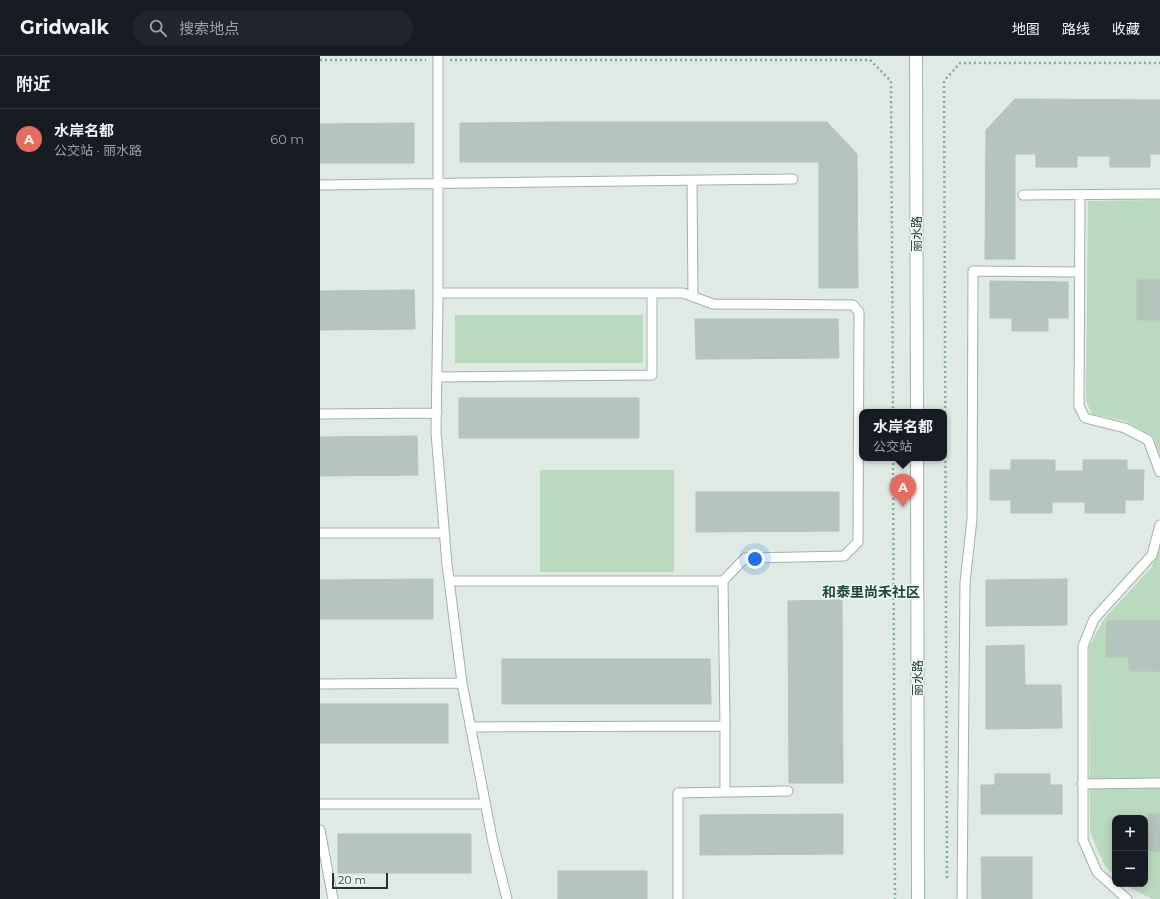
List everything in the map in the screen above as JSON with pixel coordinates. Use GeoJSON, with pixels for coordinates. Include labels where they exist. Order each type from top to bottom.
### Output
{"type":"FeatureCollection","features":[{"type":"Feature","properties":{"kind":"street","name":"丽水路"},"geometry":{"type":"LineString","coordinates":[[916,56],[917,409]]}},
{"type":"Feature","properties":{"kind":"street","name":"丽水路"},"geometry":{"type":"LineString","coordinates":[[917,461],[918,899]]}},
{"type":"Feature","properties":{"kind":"lane"},"geometry":{"type":"LineString","coordinates":[[438,58],[438,293],[436,433],[444,533],[462,683],[493,843],[507,899]]}},
{"type":"Feature","properties":{"kind":"lane"},"geometry":{"type":"LineString","coordinates":[[320,185],[692,181],[793,178]]}},
{"type":"Feature","properties":{"kind":"lane"},"geometry":{"type":"LineString","coordinates":[[692,181],[693,296]]}},
{"type":"Feature","properties":{"kind":"lane"},"geometry":{"type":"LineString","coordinates":[[1023,195],[1160,194]]}},
{"type":"Feature","properties":{"kind":"lane"},"geometry":{"type":"LineString","coordinates":[[1080,195],[1079,406],[1085,418],[1125,428],[1148,440],[1160,472]]}},
{"type":"Feature","properties":{"kind":"lane"},"geometry":{"type":"LineString","coordinates":[[962,899],[965,583],[972,519],[973,271],[1080,272]]}},
{"type":"Feature","properties":{"kind":"lane"},"geometry":{"type":"LineString","coordinates":[[438,293],[684,293],[713,304],[852,306],[859,312],[860,409]]}},
{"type":"Feature","properties":{"kind":"lane"},"geometry":{"type":"LineString","coordinates":[[437,377],[652,375],[652,293]]}},
{"type":"Feature","properties":{"kind":"lane"},"geometry":{"type":"LineString","coordinates":[[320,414],[437,413]]}},
{"type":"Feature","properties":{"kind":"lane"},"geometry":{"type":"LineString","coordinates":[[725,792],[723,581],[745,558],[844,556],[858,542],[859,461]]}},
{"type":"Feature","properties":{"kind":"lane"},"geometry":{"type":"LineString","coordinates":[[1127,899],[1097,872],[1083,840],[1083,646],[1094,619],[1156,555],[1160,525]]}},
{"type":"Feature","properties":{"kind":"lane"},"geometry":{"type":"LineString","coordinates":[[320,533],[444,533]]}},
{"type":"Feature","properties":{"kind":"lane"},"geometry":{"type":"LineString","coordinates":[[449,581],[723,581]]}},
{"type":"Feature","properties":{"kind":"lane"},"geometry":{"type":"LineString","coordinates":[[320,684],[462,683]]}},
{"type":"Feature","properties":{"kind":"lane"},"geometry":{"type":"LineString","coordinates":[[471,727],[725,726]]}},
{"type":"Feature","properties":{"kind":"lane"},"geometry":{"type":"LineString","coordinates":[[1082,784],[1160,783]]}},
{"type":"Feature","properties":{"kind":"lane"},"geometry":{"type":"LineString","coordinates":[[678,899],[678,793],[788,791]]}},
{"type":"Feature","properties":{"kind":"lane"},"geometry":{"type":"LineString","coordinates":[[320,804],[485,804]]}},
{"type":"Feature","properties":{"kind":"lane"},"geometry":{"type":"LineString","coordinates":[[320,830],[333,899]]}},
{"type":"Feature","properties":{"kind":"path"},"geometry":{"type":"LineString","coordinates":[[320,60],[438,58],[870,60],[891,81],[892,409]]}},
{"type":"Feature","properties":{"kind":"path"},"geometry":{"type":"LineString","coordinates":[[945,409],[944,81],[960,63],[1160,63]]}},
{"type":"Feature","properties":{"kind":"path"},"geometry":{"type":"LineString","coordinates":[[893,461],[895,899]]}},
{"type":"Feature","properties":{"kind":"path"},"geometry":{"type":"LineString","coordinates":[[945,461],[947,883]]}},
{"type":"Feature","properties":{"kind":"green space"},"geometry":{"type":"Polygon","coordinates":[[[1160,200],[1160,455],[1153,436],[1125,421],[1092,414],[1086,401],[1088,201],[1160,200]]]}},
{"type":"Feature","properties":{"kind":"green space"},"geometry":{"type":"Polygon","coordinates":[[[455,315],[643,315],[643,363],[455,363],[455,315]]]}},
{"type":"Feature","properties":{"kind":"green space"},"geometry":{"type":"Polygon","coordinates":[[[540,470],[674,470],[674,572],[540,572],[540,470]]]}},
{"type":"Feature","properties":{"kind":"green space"},"geometry":{"type":"Polygon","coordinates":[[[1160,547],[1160,899],[1152,899],[1129,887],[1148,887],[1148,815],[1112,815],[1112,873],[1105,866],[1090,832],[1089,647],[1104,619],[1151,568],[1160,547]]]}},
{"type":"Feature","properties":{"kind":"building"},"geometry":{"type":"Polygon","coordinates":[[[1015,99],[1160,100],[1160,124],[1151,124],[1151,114],[1107,114],[1107,125],[1080,125],[1080,114],[1035,114],[1035,124],[1015,124],[1015,259],[985,259],[986,130],[1015,99]]]}},
{"type":"Feature","properties":{"kind":"building"},"geometry":{"type":"Polygon","coordinates":[[[1035,114],[1080,114],[1080,125],[1107,125],[1107,114],[1151,114],[1151,124],[1160,124],[1160,154],[1150,154],[1150,167],[1110,167],[1110,156],[1077,156],[1077,167],[1036,167],[1036,154],[1015,154],[1015,124],[1035,124],[1035,114]]]}},
{"type":"Feature","properties":{"kind":"building"},"geometry":{"type":"Polygon","coordinates":[[[559,122],[559,162],[474,162],[474,123],[559,122]]]}},
{"type":"Feature","properties":{"kind":"building"},"geometry":{"type":"Polygon","coordinates":[[[559,122],[667,122],[668,162],[559,162],[559,122]]]}},
{"type":"Feature","properties":{"kind":"building"},"geometry":{"type":"Polygon","coordinates":[[[667,122],[798,122],[798,162],[668,162],[667,122]]]}},
{"type":"Feature","properties":{"kind":"building"},"geometry":{"type":"Polygon","coordinates":[[[798,122],[827,122],[857,154],[858,288],[819,288],[819,162],[798,162],[798,122]]]}},
{"type":"Feature","properties":{"kind":"building"},"geometry":{"type":"Polygon","coordinates":[[[414,123],[414,163],[320,163],[320,124],[414,123]]]}},
{"type":"Feature","properties":{"kind":"building"},"geometry":{"type":"Polygon","coordinates":[[[460,123],[474,123],[474,162],[460,162],[460,123]]]}},
{"type":"Feature","properties":{"kind":"building"},"geometry":{"type":"Polygon","coordinates":[[[1137,280],[1160,280],[1160,320],[1137,320],[1137,280]]]}},
{"type":"Feature","properties":{"kind":"building"},"geometry":{"type":"Polygon","coordinates":[[[990,281],[1068,282],[1068,318],[1048,318],[1048,331],[1012,331],[1012,318],[990,318],[990,281]]]}},
{"type":"Feature","properties":{"kind":"building"},"geometry":{"type":"Polygon","coordinates":[[[414,290],[415,329],[320,330],[320,291],[414,290]]]}},
{"type":"Feature","properties":{"kind":"building"},"geometry":{"type":"Polygon","coordinates":[[[695,319],[838,319],[839,358],[696,359],[695,319]]]}},
{"type":"Feature","properties":{"kind":"building"},"geometry":{"type":"Polygon","coordinates":[[[459,398],[639,398],[639,438],[459,438],[459,398]]]}},
{"type":"Feature","properties":{"kind":"building"},"geometry":{"type":"Polygon","coordinates":[[[417,436],[418,475],[320,476],[320,437],[417,436]]]}},
{"type":"Feature","properties":{"kind":"building"},"geometry":{"type":"Polygon","coordinates":[[[1011,460],[1055,460],[1055,471],[1083,471],[1083,460],[1127,460],[1127,470],[1144,470],[1143,500],[1125,500],[1125,513],[1085,513],[1085,502],[1052,502],[1052,513],[1011,513],[1011,500],[990,500],[990,470],[1011,470],[1011,460]]]}},
{"type":"Feature","properties":{"kind":"building"},"geometry":{"type":"Polygon","coordinates":[[[696,492],[839,492],[839,531],[696,532],[696,492]]]}},
{"type":"Feature","properties":{"kind":"building"},"geometry":{"type":"Polygon","coordinates":[[[433,579],[433,619],[320,619],[320,580],[433,579]]]}},
{"type":"Feature","properties":{"kind":"building"},"geometry":{"type":"Polygon","coordinates":[[[1067,579],[1067,625],[986,626],[986,580],[1067,579]]]}},
{"type":"Feature","properties":{"kind":"building"},"geometry":{"type":"Polygon","coordinates":[[[842,600],[843,783],[789,783],[788,601],[842,600]]]}},
{"type":"Feature","properties":{"kind":"building"},"geometry":{"type":"Polygon","coordinates":[[[1107,621],[1160,621],[1160,671],[1129,671],[1129,657],[1106,657],[1107,621]]]}},
{"type":"Feature","properties":{"kind":"building"},"geometry":{"type":"Polygon","coordinates":[[[1024,645],[1025,685],[1061,685],[1062,728],[986,729],[986,646],[1024,645]]]}},
{"type":"Feature","properties":{"kind":"building"},"geometry":{"type":"Polygon","coordinates":[[[502,659],[710,659],[711,704],[502,704],[502,659]]]}},
{"type":"Feature","properties":{"kind":"building"},"geometry":{"type":"Polygon","coordinates":[[[320,704],[448,704],[448,743],[320,743],[320,704]]]}},
{"type":"Feature","properties":{"kind":"building"},"geometry":{"type":"Polygon","coordinates":[[[995,774],[1050,774],[1050,785],[1062,785],[1062,814],[981,814],[981,785],[995,785],[995,774]]]}},
{"type":"Feature","properties":{"kind":"building"},"geometry":{"type":"Polygon","coordinates":[[[843,814],[843,854],[700,855],[700,815],[843,814]]]}},
{"type":"Feature","properties":{"kind":"building"},"geometry":{"type":"Polygon","coordinates":[[[1160,814],[1160,851],[1148,851],[1148,815],[1160,814]]]}},
{"type":"Feature","properties":{"kind":"building"},"geometry":{"type":"Polygon","coordinates":[[[338,834],[471,834],[471,873],[338,873],[338,834]]]}},
{"type":"Feature","properties":{"kind":"building"},"geometry":{"type":"Polygon","coordinates":[[[981,857],[1032,857],[1032,899],[982,899],[981,857]]]}},
{"type":"Feature","properties":{"kind":"building"},"geometry":{"type":"Polygon","coordinates":[[[558,871],[647,871],[647,899],[558,899],[558,871]]]}},
{"type":"Feature","properties":{"kind":"place","name":"水岸名都"},"geometry":{"type":"Point","coordinates":[903,507]}},
{"type":"Feature","properties":{"kind":"district","name":"和泰里尚禾社区"},"geometry":{"type":"Point","coordinates":[871,592]}}]}
